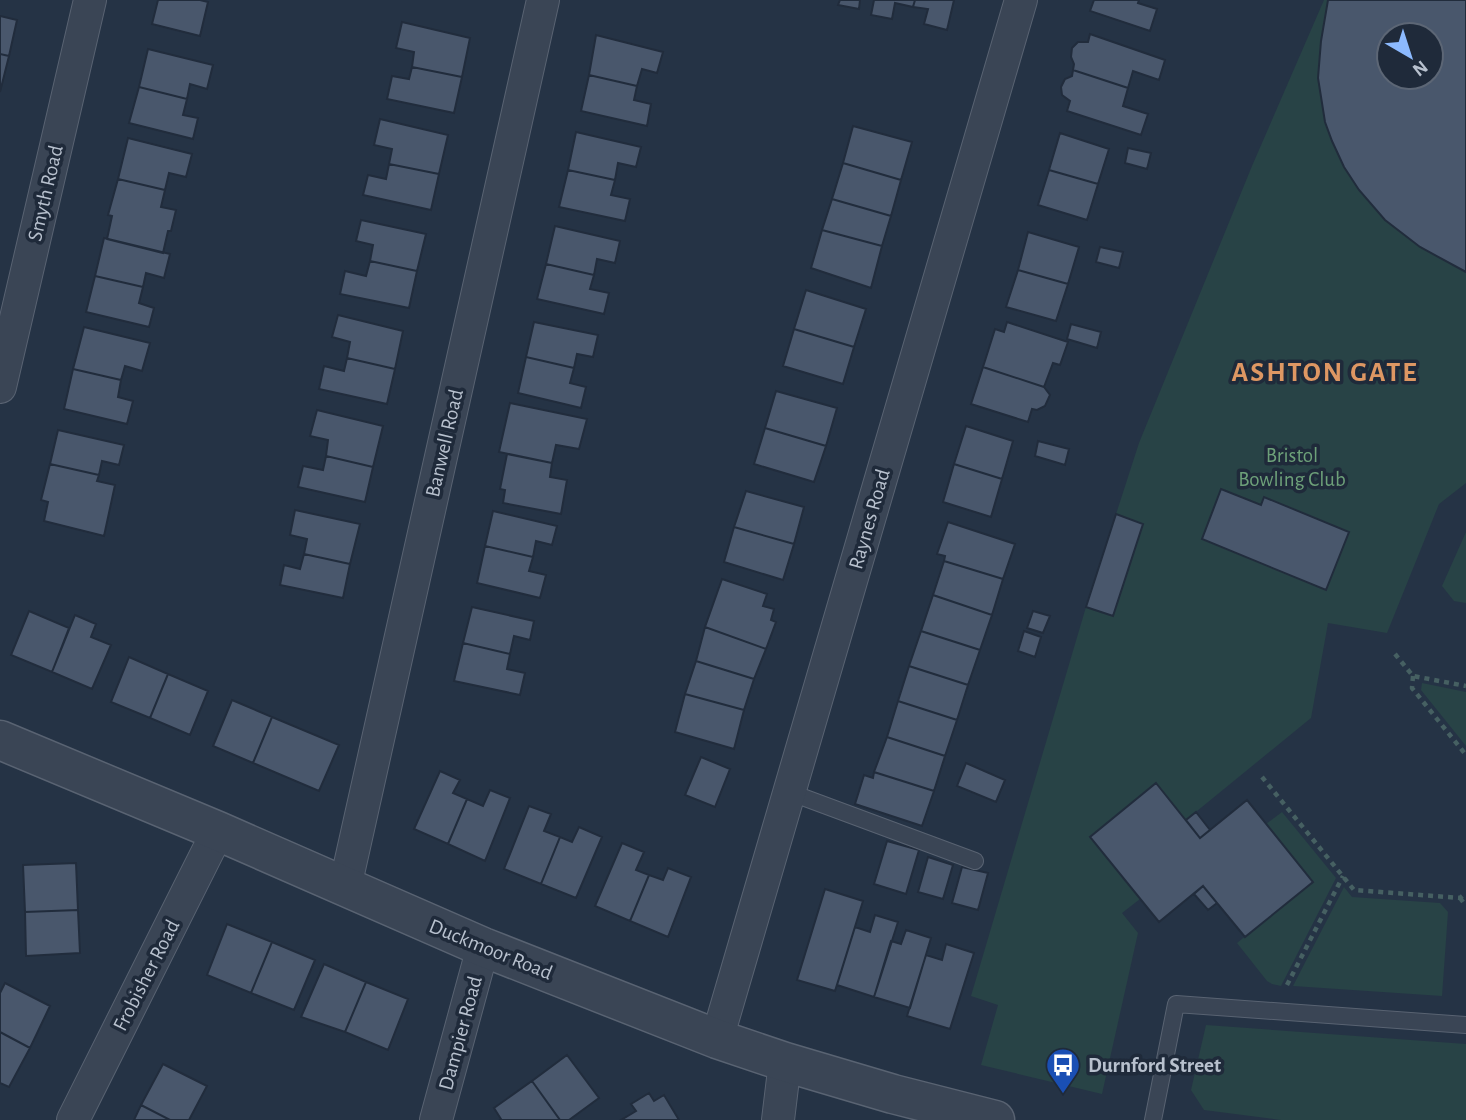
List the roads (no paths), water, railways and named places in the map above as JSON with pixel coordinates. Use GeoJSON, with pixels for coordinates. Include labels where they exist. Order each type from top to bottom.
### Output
{"type":"FeatureCollection","features":[{"type":"Feature","properties":{"kind":"street","name":"Smyth Road"},"geometry":{"type":"LineString","coordinates":[[0,387],[90,0]]}},
{"type":"Feature","properties":{"kind":"street","name":"Banwell Road"},"geometry":{"type":"LineString","coordinates":[[345,887],[543,0]]}},
{"type":"Feature","properties":{"kind":"street","name":"Raynes Road"},"geometry":{"type":"LineString","coordinates":[[717,1039],[1021,0]]}},
{"type":"Feature","properties":{"kind":"street","name":"Duckmoor Road"},"geometry":{"type":"LineString","coordinates":[[0,740],[218,831],[483,947],[717,1039],[893,1094],[995,1120]]}},
{"type":"Feature","properties":{"kind":"street","name":"Frobisher Road"},"geometry":{"type":"LineString","coordinates":[[73,1120],[218,831]]}},
{"type":"Feature","properties":{"kind":"street","name":"Dampier Road"},"geometry":{"type":"LineString","coordinates":[[436,1120],[483,947]]}},
{"type":"Feature","properties":{"kind":"street"},"geometry":{"type":"LineString","coordinates":[[779,1120],[785,1062]]}},
{"type":"Feature","properties":{"kind":"lane"},"geometry":{"type":"LineString","coordinates":[[789,792],[975,861]]}},
{"type":"Feature","properties":{"kind":"lane"},"geometry":{"type":"LineString","coordinates":[[1153,1120],[1176,1004],[1466,1025]]}},
{"type":"Feature","properties":{"kind":"place","name":"Durnford Street"},"geometry":{"type":"Point","coordinates":[1063,1095]}},
{"type":"Feature","properties":{"kind":"district","name":"ASHTON GATE"},"geometry":{"type":"Point","coordinates":[1325,371]}},
{"type":"Feature","properties":{"kind":"park label","name":"Bristol Bowling Club"},"geometry":{"type":"Point","coordinates":[1292,467]}}]}
